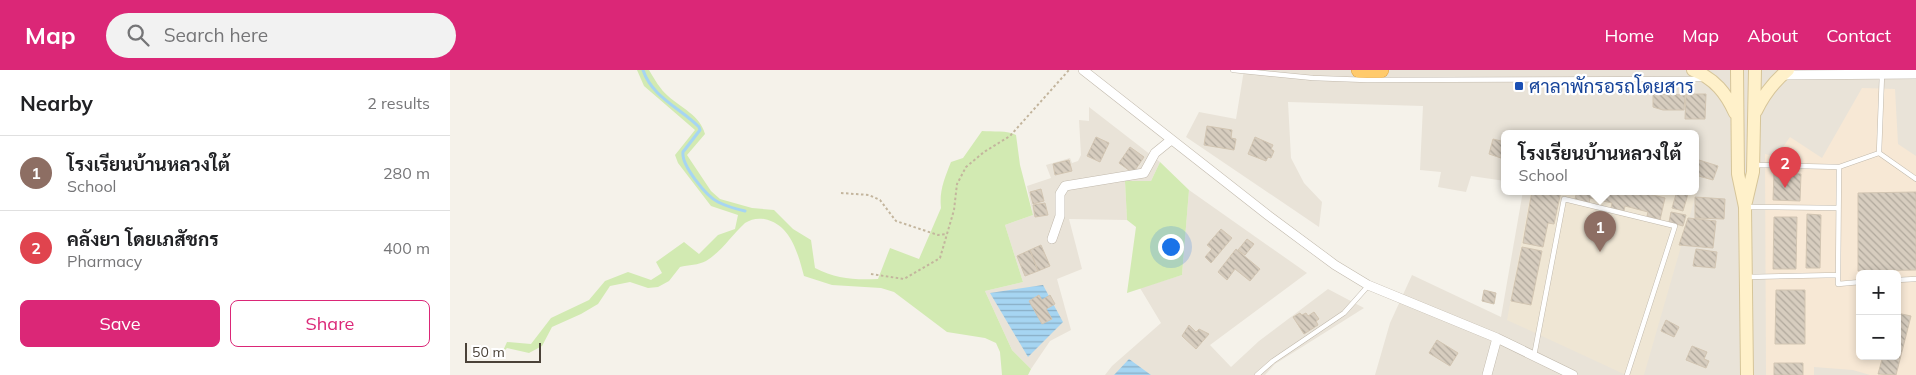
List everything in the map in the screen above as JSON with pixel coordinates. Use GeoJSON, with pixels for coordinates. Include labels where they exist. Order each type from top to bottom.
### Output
{"type":"FeatureCollection","features":[{"type":"Feature","properties":{"kind":"highway"},"geometry":{"type":"LineString","coordinates":[[1359,70],[1381,70]]}},
{"type":"Feature","properties":{"kind":"main road"},"geometry":{"type":"LineString","coordinates":[[1693,70],[1711,79],[1728,96],[1737,118]]}},
{"type":"Feature","properties":{"kind":"main road"},"geometry":{"type":"LineString","coordinates":[[1737,70],[1738,174],[1744,207],[1747,277],[1747,375]]}},
{"type":"Feature","properties":{"kind":"main road"},"geometry":{"type":"LineString","coordinates":[[1744,207],[1753,165],[1754,70]]}},
{"type":"Feature","properties":{"kind":"main road"},"geometry":{"type":"LineString","coordinates":[[1754,116],[1764,93],[1784,73]]}},
{"type":"Feature","properties":{"kind":"street"},"geometry":{"type":"LineString","coordinates":[[1084,70],[1171,140],[1335,266],[1368,285],[1497,338],[1574,375]]}},
{"type":"Feature","properties":{"kind":"street"},"geometry":{"type":"LineString","coordinates":[[1784,73],[1882,72],[1916,74]]}},
{"type":"Feature","properties":{"kind":"street"},"geometry":{"type":"LineString","coordinates":[[1052,239],[1060,216],[1060,194],[1065,186],[1144,173],[1155,153],[1171,140]]}},
{"type":"Feature","properties":{"kind":"street"},"geometry":{"type":"LineString","coordinates":[[1487,375],[1497,338]]}},
{"type":"Feature","properties":{"kind":"lane"},"geometry":{"type":"LineString","coordinates":[[1233,70],[1313,78],[1367,80],[1711,79]]}},
{"type":"Feature","properties":{"kind":"lane"},"geometry":{"type":"LineString","coordinates":[[1879,153],[1882,72]]}},
{"type":"Feature","properties":{"kind":"lane"},"geometry":{"type":"LineString","coordinates":[[1753,165],[1838,167],[1879,153]]}},
{"type":"Feature","properties":{"kind":"lane"},"geometry":{"type":"LineString","coordinates":[[1879,153],[1916,179]]}},
{"type":"Feature","properties":{"kind":"lane"},"geometry":{"type":"LineString","coordinates":[[1838,167],[1838,284],[1856,282]]}},
{"type":"Feature","properties":{"kind":"lane"},"geometry":{"type":"LineString","coordinates":[[1534,356],[1564,199],[1674,226],[1627,375]]}},
{"type":"Feature","properties":{"kind":"lane"},"geometry":{"type":"LineString","coordinates":[[1744,207],[1838,208]]}},
{"type":"Feature","properties":{"kind":"lane"},"geometry":{"type":"LineString","coordinates":[[1747,277],[1838,275]]}},
{"type":"Feature","properties":{"kind":"lane"},"geometry":{"type":"LineString","coordinates":[[1901,280],[1916,279]]}},
{"type":"Feature","properties":{"kind":"lane"},"geometry":{"type":"LineString","coordinates":[[1257,375],[1273,361],[1344,314],[1368,285]]}},
{"type":"Feature","properties":{"kind":"path"},"geometry":{"type":"LineString","coordinates":[[871,274],[904,279],[934,263],[944,249],[954,210],[957,184],[966,168],[984,152],[1010,136],[1068,70]]}},
{"type":"Feature","properties":{"kind":"path"},"geometry":{"type":"LineString","coordinates":[[841,193],[855,192],[869,195],[880,200],[896,221],[938,235],[947,234]]}},
{"type":"Feature","properties":{"kind":"shaded area"},"geometry":{"type":"Polygon","coordinates":[[[1244,70],[1916,70],[1916,375],[1375,375],[1390,323],[1412,275],[1501,317],[1522,195],[1699,195],[1699,130],[1501,130],[1501,180],[1471,176],[1466,192],[1438,187],[1441,172],[1420,170],[1423,106],[1288,102],[1291,158],[1304,183],[1322,202],[1319,227],[1186,137],[1199,112],[1236,119],[1244,70]]]}},
{"type":"Feature","properties":{"kind":"shaded area"},"geometry":{"type":"Polygon","coordinates":[[[1862,88],[1895,89],[1898,144],[1916,156],[1916,375],[1870,375],[1853,370],[1814,367],[1814,375],[1766,375],[1765,154],[1776,157],[1790,137],[1822,158],[1862,88]]]}},
{"type":"Feature","properties":{"kind":"shaded area"},"geometry":{"type":"Polygon","coordinates":[[[1089,107],[1160,162],[1151,181],[1125,181],[1127,220],[1069,219],[1082,269],[1057,279],[1071,330],[1050,341],[1031,369],[1012,350],[985,291],[1023,282],[1005,225],[1033,215],[1027,186],[1051,178],[1046,165],[1070,158],[1072,163],[1078,161],[1081,155],[1079,120],[1089,121],[1089,107]]]}},
{"type":"Feature","properties":{"kind":"shaded area"},"geometry":{"type":"Polygon","coordinates":[[[1189,190],[1307,273],[1210,345],[1231,367],[1259,341],[1328,289],[1364,308],[1275,364],[1265,375],[1105,375],[1112,366],[1161,323],[1140,288],[1182,275],[1189,190]]]}},
{"type":"Feature","properties":{"kind":"shaded area"},"geometry":{"type":"Polygon","coordinates":[[[1530,195],[1696,195],[1644,375],[1626,375],[1507,320],[1530,195]]]}},
{"type":"Feature","properties":{"kind":"green space"},"geometry":{"type":"Polygon","coordinates":[[[637,70],[649,70],[665,93],[690,112],[703,127],[705,134],[687,155],[711,191],[720,199],[752,208],[774,210],[793,229],[811,240],[815,268],[830,275],[845,278],[878,279],[890,248],[919,259],[941,208],[942,190],[951,162],[963,158],[982,131],[1013,133],[1016,135],[1020,165],[1033,215],[1005,225],[1023,282],[985,291],[1012,350],[1031,369],[1028,375],[1002,375],[1000,352],[996,343],[985,338],[947,332],[894,292],[881,288],[832,285],[804,276],[796,250],[787,233],[773,222],[764,219],[756,219],[745,223],[712,257],[700,263],[680,267],[669,281],[658,287],[648,288],[630,282],[610,286],[598,304],[552,327],[542,346],[529,353],[507,348],[502,353],[507,342],[531,344],[551,318],[589,300],[605,281],[628,272],[651,280],[662,273],[656,262],[684,242],[699,254],[718,235],[735,229],[738,215],[711,206],[678,163],[675,155],[695,130],[644,86],[637,70]]]}},
{"type":"Feature","properties":{"kind":"green space"},"geometry":{"type":"Polygon","coordinates":[[[1160,162],[1189,190],[1182,275],[1127,293],[1136,227],[1127,220],[1125,181],[1151,181],[1160,162]]]}},
{"type":"Feature","properties":{"kind":"water"},"geometry":{"type":"Polygon","coordinates":[[[1043,285],[1063,322],[1028,357],[990,293],[1043,285]]]}},
{"type":"Feature","properties":{"kind":"water"},"geometry":{"type":"Polygon","coordinates":[[[1129,359],[1151,375],[1114,375],[1129,359]]]}},
{"type":"Feature","properties":{"kind":"building"},"geometry":{"type":"Polygon","coordinates":[[[1653,94],[1685,95],[1684,110],[1663,110],[1653,107],[1653,94]]]}},
{"type":"Feature","properties":{"kind":"building"},"geometry":{"type":"Polygon","coordinates":[[[1686,94],[1706,94],[1705,119],[1685,119],[1686,94]]]}},
{"type":"Feature","properties":{"kind":"building"},"geometry":{"type":"Polygon","coordinates":[[[1207,126],[1232,130],[1231,138],[1236,139],[1234,150],[1204,145],[1207,126]]]}},
{"type":"Feature","properties":{"kind":"building"},"geometry":{"type":"Polygon","coordinates":[[[1096,137],[1109,143],[1100,162],[1087,156],[1096,137]]]}},
{"type":"Feature","properties":{"kind":"building"},"geometry":{"type":"Polygon","coordinates":[[[1255,137],[1273,145],[1271,149],[1274,151],[1271,158],[1268,157],[1266,161],[1248,154],[1255,137]]]}},
{"type":"Feature","properties":{"kind":"building"},"geometry":{"type":"Polygon","coordinates":[[[1493,139],[1501,141],[1501,158],[1489,154],[1493,139]]]}},
{"type":"Feature","properties":{"kind":"building"},"geometry":{"type":"Polygon","coordinates":[[[1130,147],[1144,157],[1133,173],[1119,163],[1130,147]]]}},
{"type":"Feature","properties":{"kind":"building"},"geometry":{"type":"Polygon","coordinates":[[[1069,160],[1072,171],[1055,175],[1053,164],[1069,160]]]}},
{"type":"Feature","properties":{"kind":"building"},"geometry":{"type":"Polygon","coordinates":[[[1699,160],[1718,166],[1713,180],[1699,176],[1699,160]]]}},
{"type":"Feature","properties":{"kind":"building"},"geometry":{"type":"Polygon","coordinates":[[[1774,173],[1801,174],[1800,201],[1773,200],[1774,173]]]}},
{"type":"Feature","properties":{"kind":"building"},"geometry":{"type":"Polygon","coordinates":[[[1041,189],[1044,201],[1033,204],[1030,192],[1041,189]]]}},
{"type":"Feature","properties":{"kind":"building"},"geometry":{"type":"Polygon","coordinates":[[[1916,192],[1916,270],[1858,270],[1858,193],[1916,192]]]}},
{"type":"Feature","properties":{"kind":"building"},"geometry":{"type":"Polygon","coordinates":[[[1531,195],[1560,195],[1554,224],[1548,223],[1543,247],[1523,243],[1531,195]]]}},
{"type":"Feature","properties":{"kind":"building"},"geometry":{"type":"Polygon","coordinates":[[[1576,195],[1653,195],[1665,198],[1660,220],[1647,216],[1648,212],[1625,206],[1624,211],[1611,208],[1612,203],[1590,198],[1589,203],[1575,199],[1576,195]]]}},
{"type":"Feature","properties":{"kind":"building"},"geometry":{"type":"Polygon","coordinates":[[[1676,195],[1688,195],[1683,211],[1672,208],[1676,195]]]}},
{"type":"Feature","properties":{"kind":"building"},"geometry":{"type":"Polygon","coordinates":[[[1695,197],[1725,199],[1724,219],[1695,218],[1695,197]]]}},
{"type":"Feature","properties":{"kind":"building"},"geometry":{"type":"Polygon","coordinates":[[[1045,203],[1048,215],[1035,217],[1033,205],[1045,203]]]}},
{"type":"Feature","properties":{"kind":"building"},"geometry":{"type":"Polygon","coordinates":[[[1671,212],[1686,215],[1683,226],[1669,222],[1671,212]]]}},
{"type":"Feature","properties":{"kind":"building"},"geometry":{"type":"Polygon","coordinates":[[[1807,214],[1821,215],[1820,268],[1806,268],[1807,214]]]}},
{"type":"Feature","properties":{"kind":"building"},"geometry":{"type":"Polygon","coordinates":[[[1774,217],[1797,217],[1796,269],[1773,269],[1774,217]]]}},
{"type":"Feature","properties":{"kind":"building"},"geometry":{"type":"Polygon","coordinates":[[[1688,218],[1716,221],[1713,248],[1679,245],[1688,218]]]}},
{"type":"Feature","properties":{"kind":"building"},"geometry":{"type":"Polygon","coordinates":[[[1221,229],[1232,238],[1211,263],[1205,257],[1212,249],[1207,245],[1221,229]]]}},
{"type":"Feature","properties":{"kind":"building"},"geometry":{"type":"Polygon","coordinates":[[[1247,239],[1254,244],[1245,255],[1238,250],[1247,239]]]}},
{"type":"Feature","properties":{"kind":"building"},"geometry":{"type":"Polygon","coordinates":[[[1041,245],[1050,266],[1038,271],[1030,250],[1041,245]]]}},
{"type":"Feature","properties":{"kind":"building"},"geometry":{"type":"Polygon","coordinates":[[[1522,247],[1542,251],[1531,305],[1511,301],[1522,247]]]}},
{"type":"Feature","properties":{"kind":"building"},"geometry":{"type":"Polygon","coordinates":[[[1236,249],[1260,269],[1250,281],[1235,269],[1227,280],[1218,272],[1236,249]]]}},
{"type":"Feature","properties":{"kind":"building"},"geometry":{"type":"Polygon","coordinates":[[[1696,249],[1717,252],[1715,268],[1693,266],[1696,249]]]}},
{"type":"Feature","properties":{"kind":"building"},"geometry":{"type":"Polygon","coordinates":[[[1030,250],[1038,271],[1025,276],[1017,256],[1030,250]]]}},
{"type":"Feature","properties":{"kind":"building"},"geometry":{"type":"Polygon","coordinates":[[[1484,290],[1496,293],[1494,304],[1482,301],[1484,290]]]}},
{"type":"Feature","properties":{"kind":"building"},"geometry":{"type":"Polygon","coordinates":[[[1776,290],[1805,290],[1805,344],[1775,344],[1776,290]]]}},
{"type":"Feature","properties":{"kind":"building"},"geometry":{"type":"Polygon","coordinates":[[[1039,295],[1042,300],[1050,295],[1055,304],[1046,309],[1052,319],[1042,324],[1029,301],[1039,295]]]}},
{"type":"Feature","properties":{"kind":"building"},"geometry":{"type":"Polygon","coordinates":[[[1314,312],[1319,319],[1316,321],[1318,325],[1304,334],[1293,317],[1300,313],[1302,315],[1306,313],[1308,316],[1314,312]]]}},
{"type":"Feature","properties":{"kind":"building"},"geometry":{"type":"Polygon","coordinates":[[[1901,314],[1911,316],[1901,355],[1901,314]]]}},
{"type":"Feature","properties":{"kind":"building"},"geometry":{"type":"Polygon","coordinates":[[[1666,320],[1679,327],[1674,337],[1661,331],[1666,320]]]}},
{"type":"Feature","properties":{"kind":"building"},"geometry":{"type":"Polygon","coordinates":[[[1189,325],[1196,332],[1199,329],[1209,334],[1196,349],[1182,336],[1189,325]]]}},
{"type":"Feature","properties":{"kind":"building"},"geometry":{"type":"Polygon","coordinates":[[[1437,340],[1458,353],[1450,366],[1429,353],[1437,340]]]}},
{"type":"Feature","properties":{"kind":"building"},"geometry":{"type":"Polygon","coordinates":[[[1692,346],[1707,352],[1704,359],[1709,361],[1706,368],[1686,360],[1692,346]]]}},
{"type":"Feature","properties":{"kind":"building"},"geometry":{"type":"Polygon","coordinates":[[[1882,360],[1900,360],[1896,375],[1878,374],[1882,360]]]}},
{"type":"Feature","properties":{"kind":"building"},"geometry":{"type":"Polygon","coordinates":[[[1774,363],[1803,363],[1803,375],[1774,375],[1774,363]]]}},
{"type":"Feature","properties":{"kind":"waterway"},"geometry":{"type":"LineString","coordinates":[[643,70],[653,88],[667,102],[699,127],[700,130],[683,152],[683,158],[695,180],[713,199],[745,211]]}},
{"type":"Feature","properties":{"kind":"place","name":"ศาลาพักรอรถโดยสาร"},"geometry":{"type":"Point","coordinates":[1519,86]}},
{"type":"Feature","properties":{"kind":"place","name":"คลังยา โดยเภสัชกร"},"geometry":{"type":"Point","coordinates":[1785,188]}},
{"type":"Feature","properties":{"kind":"place","name":"โรงเรียนบ้านหลวงใต้"},"geometry":{"type":"Point","coordinates":[1600,252]}}]}
